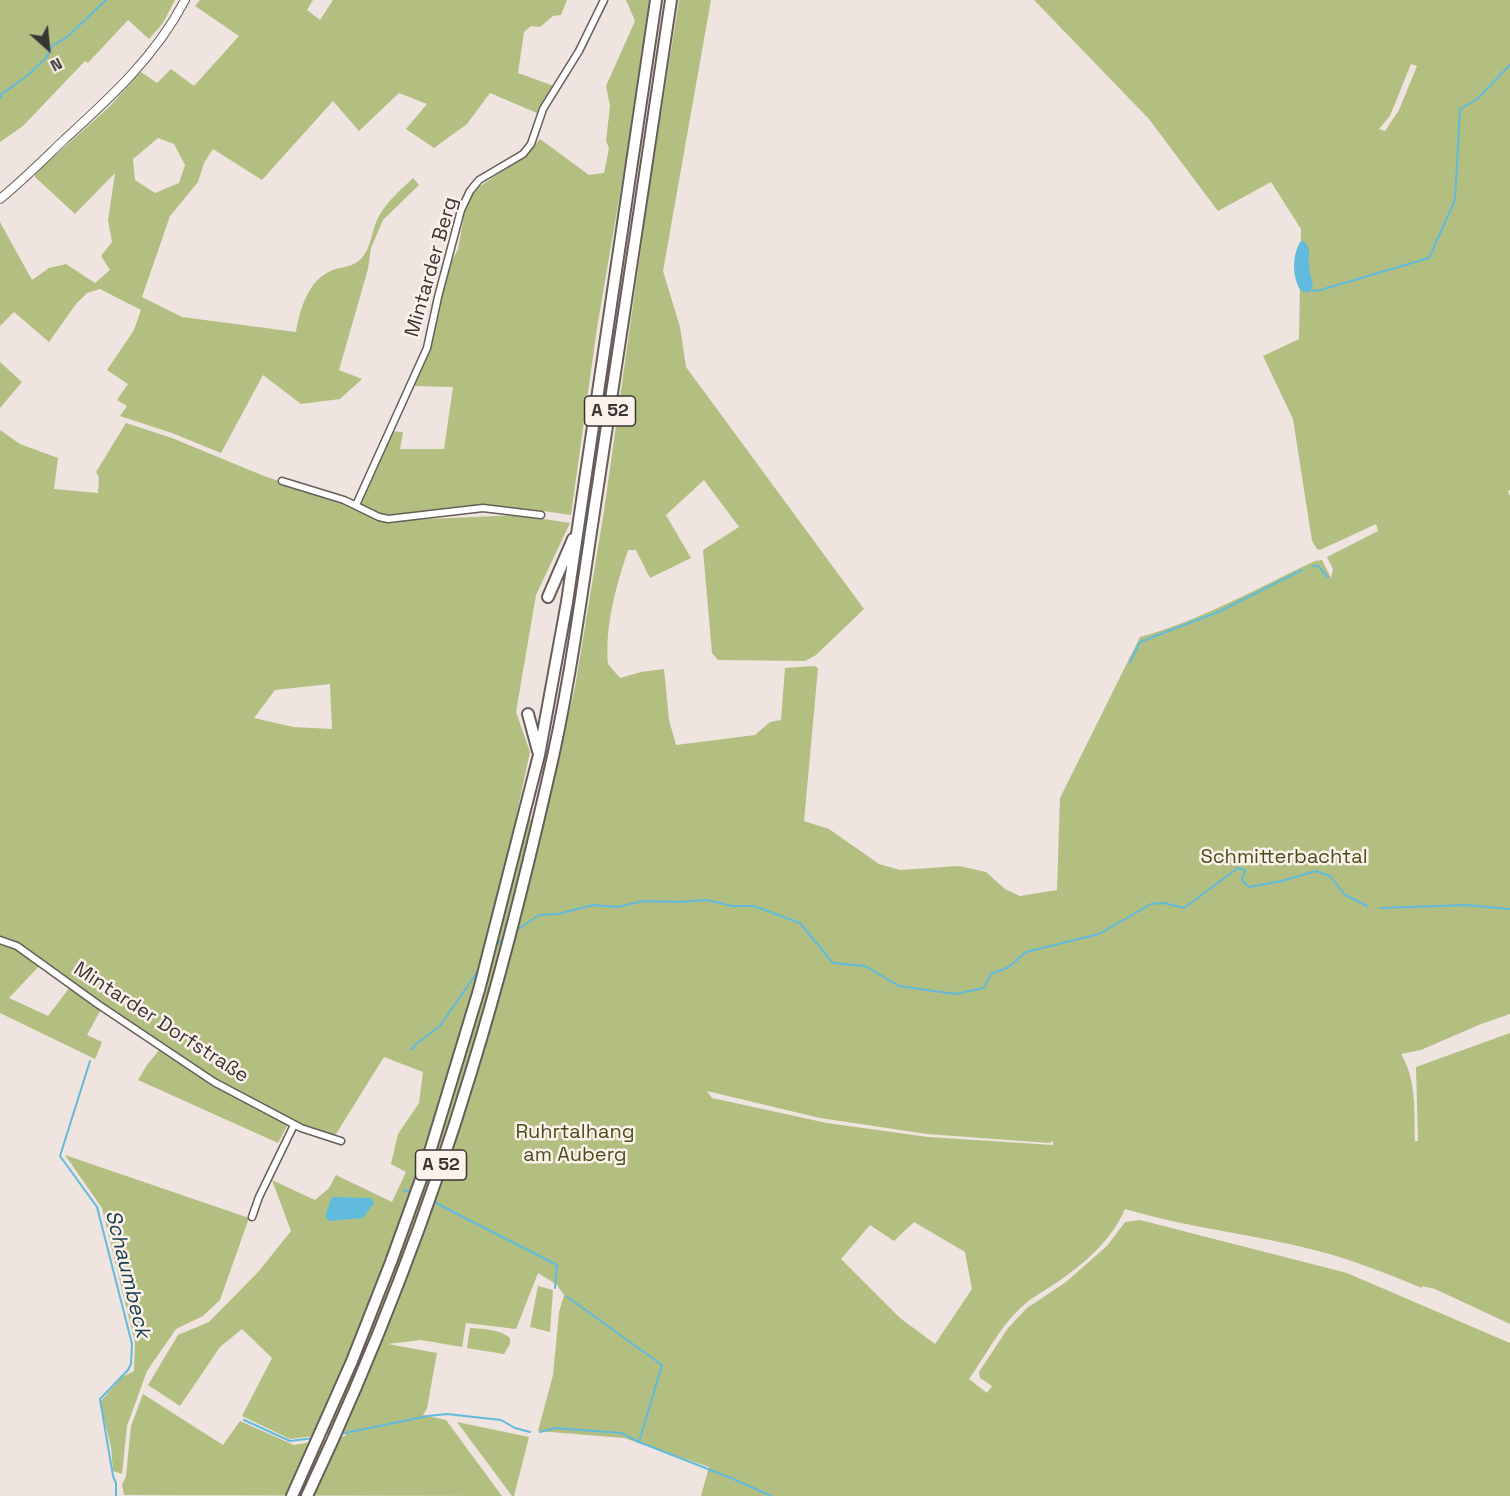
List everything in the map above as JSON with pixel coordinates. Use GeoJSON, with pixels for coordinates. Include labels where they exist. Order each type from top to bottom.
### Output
{"type":"FeatureCollection","features":[{"type":"Feature","properties":{"kind":"highway","name":"A 52"},"geometry":{"type":"LineString","coordinates":[[292,1496],[356,1351],[425,1168],[479,990],[539,754],[579,525],[656,0]]}},
{"type":"Feature","properties":{"kind":"highway","name":"A 52"},"geometry":{"type":"LineString","coordinates":[[306,1496],[344,1415],[385,1317],[440,1168],[498,981],[548,781],[585,574],[671,0]]}},
{"type":"Feature","properties":{"kind":"highway"},"geometry":{"type":"LineString","coordinates":[[548,597],[579,525]]}},
{"type":"Feature","properties":{"kind":"highway"},"geometry":{"type":"LineString","coordinates":[[528,714],[539,754]]}},
{"type":"Feature","properties":{"kind":"street"},"geometry":{"type":"LineString","coordinates":[[0,199],[122,87],[169,31],[185,0]]}},
{"type":"Feature","properties":{"kind":"street","name":"Mintarder Berg"},"geometry":{"type":"LineString","coordinates":[[356,505],[427,348],[461,210],[470,191],[479,180],[523,154],[531,144],[543,109],[579,51],[604,0]]}},
{"type":"Feature","properties":{"kind":"street"},"geometry":{"type":"LineString","coordinates":[[282,481],[356,505],[388,519],[483,508],[541,515]]}},
{"type":"Feature","properties":{"kind":"street","name":"Mintarder Dorfstraße"},"geometry":{"type":"LineString","coordinates":[[0,940],[17,946],[99,1005],[214,1082],[294,1125],[323,1137],[341,1141]]}},
{"type":"Feature","properties":{"kind":"street"},"geometry":{"type":"LineString","coordinates":[[252,1217],[259,1197],[294,1125]]}},
{"type":"Feature","properties":{"kind":"green space"},"geometry":{"type":"Polygon","coordinates":[[[0,0],[175,0],[163,23],[149,39],[128,20],[88,63],[85,61],[23,126],[0,142],[0,0]]]}},
{"type":"Feature","properties":{"kind":"green space"},"geometry":{"type":"Polygon","coordinates":[[[200,0],[313,0],[307,10],[320,20],[333,0],[567,0],[561,15],[553,16],[540,27],[531,26],[524,32],[518,73],[554,86],[537,113],[490,93],[467,124],[434,148],[406,129],[427,104],[399,93],[359,131],[333,101],[262,180],[213,149],[204,163],[198,182],[170,216],[142,297],[182,317],[296,332],[303,304],[313,286],[327,273],[352,265],[361,259],[367,251],[377,221],[386,205],[413,178],[419,185],[383,220],[371,248],[368,269],[339,370],[362,379],[340,399],[301,404],[263,375],[221,453],[172,433],[120,416],[127,406],[117,400],[128,384],[107,370],[134,330],[141,310],[100,289],[87,293],[76,304],[49,342],[14,312],[0,326],[0,222],[32,280],[49,268],[66,264],[95,283],[110,270],[101,256],[112,242],[108,220],[115,173],[75,214],[35,177],[35,174],[109,107],[141,72],[157,83],[171,69],[194,86],[239,36],[195,6],[200,0]],[[158,138],[133,159],[135,180],[155,193],[179,183],[185,165],[174,144],[158,138]]]}},
{"type":"Feature","properties":{"kind":"green space"},"geometry":{"type":"Polygon","coordinates":[[[626,0],[649,0],[625,164],[597,328],[571,515],[483,506],[386,516],[384,521],[517,515],[570,523],[536,595],[516,712],[530,752],[516,817],[544,822],[575,687],[604,511],[652,170],[679,0],[711,0],[663,271],[680,327],[686,367],[864,609],[816,655],[805,661],[718,660],[712,653],[703,550],[739,527],[704,480],[666,515],[691,558],[650,578],[636,550],[628,550],[610,620],[608,664],[620,678],[664,669],[669,720],[676,745],[755,735],[770,722],[781,720],[785,668],[815,666],[818,668],[804,821],[829,829],[879,864],[900,870],[959,866],[986,872],[1005,889],[1020,896],[1057,890],[1060,798],[1140,637],[1207,613],[1315,561],[1322,560],[1331,578],[1333,569],[1327,557],[1378,531],[1376,524],[1320,550],[1312,541],[1293,419],[1263,356],[1299,339],[1301,229],[1271,182],[1218,211],[1149,119],[1034,0],[1510,0],[1510,490],[1508,491],[1510,497],[1510,1014],[1421,1050],[1401,1054],[1412,1085],[1415,1141],[1418,1141],[1416,1067],[1510,1033],[1510,1324],[1435,1289],[1422,1286],[1422,1288],[1331,1255],[1125,1209],[1119,1221],[1096,1251],[1077,1268],[1032,1298],[1016,1312],[1001,1330],[969,1379],[987,1393],[992,1386],[980,1378],[979,1372],[1008,1328],[1027,1308],[1066,1282],[1107,1246],[1125,1222],[1140,1220],[1347,1273],[1510,1343],[1510,1496],[701,1496],[709,1467],[624,1438],[538,1431],[553,1375],[559,1312],[564,1295],[557,1285],[538,1273],[516,1329],[466,1323],[462,1347],[421,1340],[388,1344],[437,1353],[427,1408],[423,1415],[446,1420],[502,1496],[124,1495],[122,1485],[126,1476],[131,1426],[143,1394],[223,1445],[240,1421],[294,1445],[345,1436],[347,1432],[290,1439],[242,1416],[272,1358],[242,1329],[220,1347],[180,1406],[148,1385],[178,1335],[209,1322],[259,1271],[291,1231],[272,1180],[315,1200],[329,1188],[336,1175],[392,1202],[406,1172],[391,1164],[398,1134],[419,1103],[423,1072],[384,1057],[336,1134],[319,1133],[290,1120],[278,1143],[138,1080],[164,1044],[104,1004],[87,1035],[102,1042],[95,1059],[0,1013],[0,430],[20,444],[58,458],[54,489],[98,493],[99,477],[96,472],[126,423],[172,438],[264,476],[357,508],[390,431],[403,432],[400,449],[444,449],[453,387],[412,386],[428,351],[447,271],[458,249],[470,196],[477,188],[526,156],[540,139],[589,175],[604,173],[609,148],[606,141],[610,106],[606,86],[635,21],[626,0]],[[1411,64],[1390,116],[1379,129],[1385,131],[1399,110],[1417,66],[1411,64]],[[330,684],[275,690],[254,718],[293,727],[332,729],[330,684]],[[43,962],[9,998],[48,1016],[73,983],[43,962]],[[707,1091],[712,1098],[827,1123],[928,1137],[1053,1145],[1053,1141],[1049,1143],[927,1134],[820,1118],[707,1091]],[[914,1222],[894,1241],[870,1225],[841,1259],[900,1318],[935,1344],[972,1289],[965,1252],[914,1222]]]}},
{"type":"Feature","properties":{"kind":"green space"},"geometry":{"type":"Polygon","coordinates":[[[0,362],[22,382],[0,408],[0,362]]]}},
{"type":"Feature","properties":{"kind":"green space"},"geometry":{"type":"Polygon","coordinates":[[[65,1155],[249,1218],[220,1300],[203,1316],[176,1329],[147,1371],[127,1426],[122,1474],[113,1471],[111,1447],[100,1402],[122,1377],[134,1371],[135,1343],[102,1208],[65,1155]]]}},
{"type":"Feature","properties":{"kind":"green space"},"geometry":{"type":"Polygon","coordinates":[[[538,1286],[553,1290],[550,1332],[530,1327],[538,1286]]]}},
{"type":"Feature","properties":{"kind":"green space"},"geometry":{"type":"Polygon","coordinates":[[[470,1328],[501,1333],[510,1338],[510,1344],[504,1354],[467,1348],[470,1328]]]}},
{"type":"Feature","properties":{"kind":"green space"},"geometry":{"type":"Polygon","coordinates":[[[457,1422],[529,1437],[514,1496],[512,1496],[457,1422]]]}},
{"type":"Feature","properties":{"kind":"water"},"geometry":{"type":"Polygon","coordinates":[[[1303,241],[1309,249],[1309,267],[1313,286],[1308,293],[1300,290],[1294,272],[1296,253],[1300,242],[1303,241]]]}},
{"type":"Feature","properties":{"kind":"water"},"geometry":{"type":"Polygon","coordinates":[[[332,1197],[371,1198],[374,1203],[363,1218],[329,1221],[325,1216],[332,1197]]]}},
{"type":"Feature","properties":{"kind":"waterway"},"geometry":{"type":"LineString","coordinates":[[0,98],[3,93],[28,75],[46,58],[52,46],[66,38],[106,0]]}},
{"type":"Feature","properties":{"kind":"waterway"},"geometry":{"type":"LineString","coordinates":[[1310,290],[1317,291],[1429,258],[1455,200],[1460,109],[1476,100],[1510,65]]}},
{"type":"Feature","properties":{"kind":"waterway"},"geometry":{"type":"LineString","coordinates":[[1312,566],[1318,566],[1328,577]]}},
{"type":"Feature","properties":{"kind":"waterway"},"geometry":{"type":"LineString","coordinates":[[1130,662],[1140,642],[1218,612],[1302,570]]}},
{"type":"Feature","properties":{"kind":"waterway"},"geometry":{"type":"LineString","coordinates":[[514,932],[539,915],[558,914],[593,905],[617,907],[644,901],[707,900],[732,906],[754,906],[800,923],[833,963],[865,966],[899,986],[955,994],[984,988],[991,974],[1009,967],[1026,952],[1099,934],[1151,904],[1164,903],[1184,908],[1238,868],[1245,870],[1242,880],[1249,887],[1282,881],[1316,871],[1330,876],[1345,895],[1367,906]]}},
{"type":"Feature","properties":{"kind":"waterway"},"geometry":{"type":"LineString","coordinates":[[1380,908],[1465,905],[1510,909]]}},
{"type":"Feature","properties":{"kind":"waterway"},"geometry":{"type":"LineString","coordinates":[[495,946],[505,938]]}},
{"type":"Feature","properties":{"kind":"waterway"},"geometry":{"type":"LineString","coordinates":[[411,1050],[440,1026],[480,968]]}},
{"type":"Feature","properties":{"kind":"waterway","name":"Schaumbeck"},"geometry":{"type":"LineString","coordinates":[[90,1061],[60,1156],[97,1207],[132,1344],[131,1364],[128,1370],[100,1399],[116,1483],[116,1496]]}},
{"type":"Feature","properties":{"kind":"waterway"},"geometry":{"type":"LineString","coordinates":[[404,1190],[413,1193]]}},
{"type":"Feature","properties":{"kind":"waterway"},"geometry":{"type":"LineString","coordinates":[[432,1201],[557,1265],[555,1288]]}},
{"type":"Feature","properties":{"kind":"waterway"},"geometry":{"type":"LineString","coordinates":[[566,1296],[662,1365],[639,1442],[771,1496]]}},
{"type":"Feature","properties":{"kind":"waterway"},"geometry":{"type":"LineString","coordinates":[[340,1434],[447,1414],[501,1420],[515,1428],[530,1432]]}},
{"type":"Feature","properties":{"kind":"waterway"},"geometry":{"type":"LineString","coordinates":[[244,1420],[290,1441],[314,1438]]}},
{"type":"Feature","properties":{"kind":"waterway"},"geometry":{"type":"LineString","coordinates":[[540,1432],[555,1428],[621,1433],[639,1442]]}},
{"type":"Feature","properties":{"kind":"park label","name":"Schmitterbachtal"},"geometry":{"type":"Point","coordinates":[1284,858]}},
{"type":"Feature","properties":{"kind":"park label","name":"Ruhrtalhang am Auberg"},"geometry":{"type":"Point","coordinates":[575,1144]}}]}
